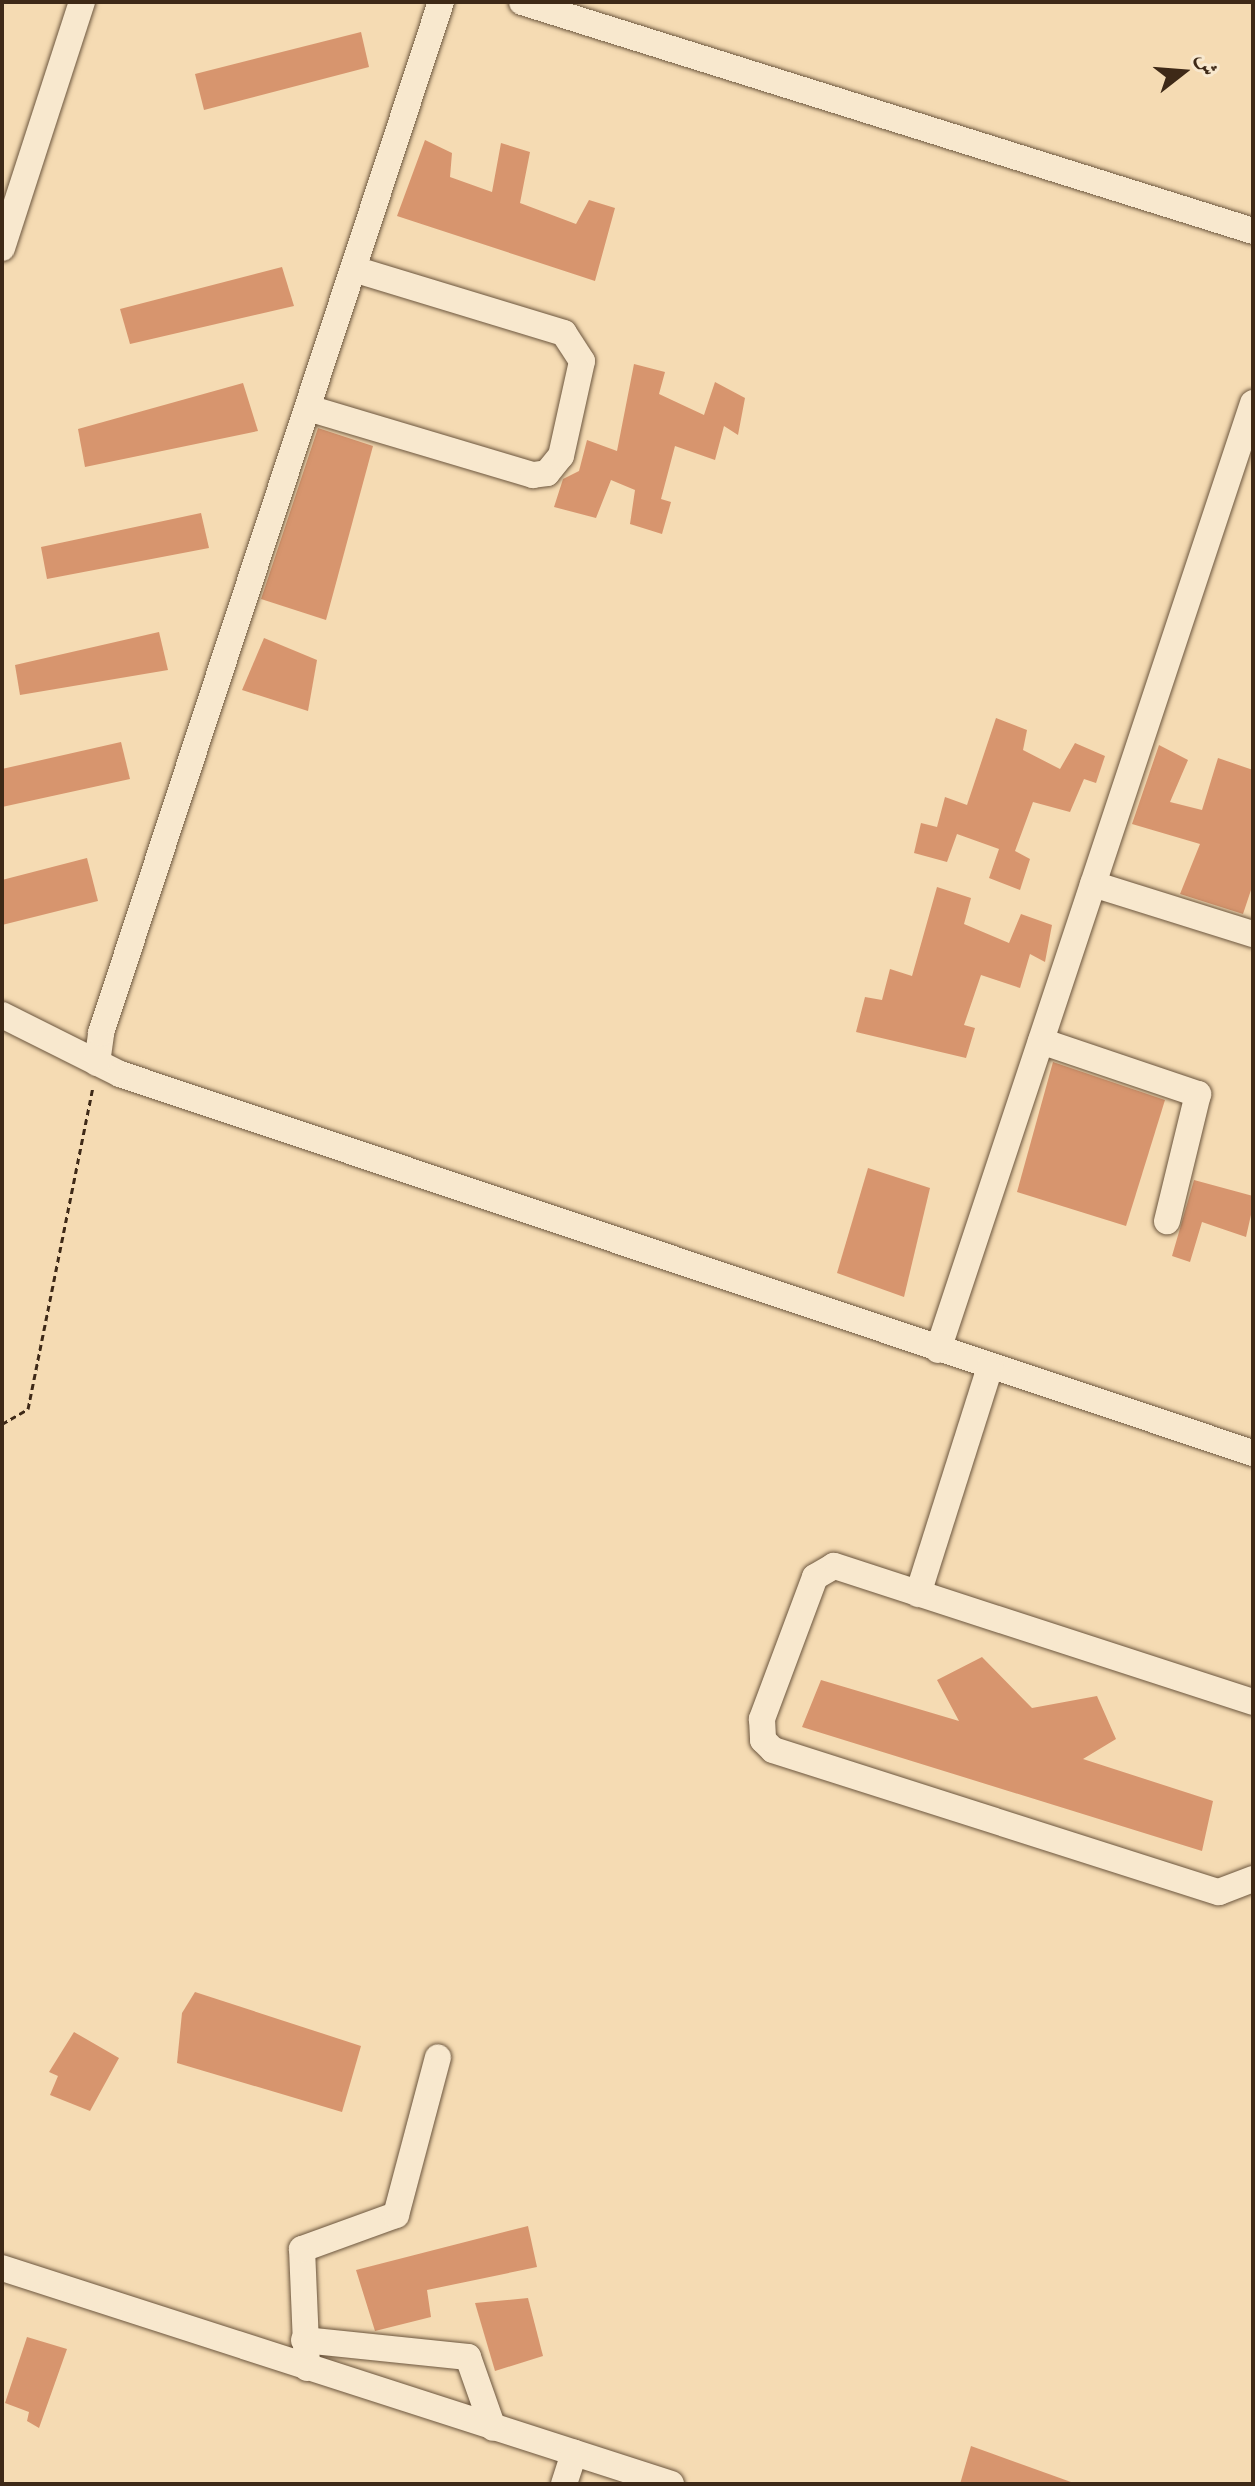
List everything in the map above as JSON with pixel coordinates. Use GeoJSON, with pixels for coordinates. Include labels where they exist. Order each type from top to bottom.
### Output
{"type":"FeatureCollection","features":[{"type":"Feature","properties":{"kind":"lane"},"geometry":{"type":"LineString","coordinates":[[2,248],[82,2]]}},
{"type":"Feature","properties":{"kind":"lane"},"geometry":{"type":"LineString","coordinates":[[97,1063],[106,1018],[441,2]]}},
{"type":"Feature","properties":{"kind":"lane"},"geometry":{"type":"LineString","coordinates":[[522,2],[1253,231]]}},
{"type":"Feature","properties":{"kind":"lane"},"geometry":{"type":"LineString","coordinates":[[308,408],[533,475],[547,473],[561,456],[582,361],[564,333],[354,269]]}},
{"type":"Feature","properties":{"kind":"lane"},"geometry":{"type":"LineString","coordinates":[[938,1350],[1253,403]]}},
{"type":"Feature","properties":{"kind":"lane"},"geometry":{"type":"LineString","coordinates":[[1093,884],[1253,934]]}},
{"type":"Feature","properties":{"kind":"lane"},"geometry":{"type":"LineString","coordinates":[[2,1015],[97,1063],[938,1350],[1253,1453]]}},
{"type":"Feature","properties":{"kind":"lane"},"geometry":{"type":"LineString","coordinates":[[1041,1041],[1198,1094],[1167,1221]]}},
{"type":"Feature","properties":{"kind":"lane"},"geometry":{"type":"LineString","coordinates":[[918,1594],[990,1367]]}},
{"type":"Feature","properties":{"kind":"lane"},"geometry":{"type":"LineString","coordinates":[[1253,1702],[834,1566],[815,1577],[762,1719],[763,1740],[773,1750],[1219,1892],[1253,1879]]}},
{"type":"Feature","properties":{"kind":"lane"},"geometry":{"type":"LineString","coordinates":[[307,2368],[302,2249],[396,2215],[438,2057]]}},
{"type":"Feature","properties":{"kind":"lane"},"geometry":{"type":"LineString","coordinates":[[5,2273],[671,2484]]}},
{"type":"Feature","properties":{"kind":"lane"},"geometry":{"type":"LineString","coordinates":[[304,2340],[468,2357],[493,2428]]}},
{"type":"Feature","properties":{"kind":"lane"},"geometry":{"type":"LineString","coordinates":[[564,2484],[574,2453]]}},
{"type":"Feature","properties":{"kind":"path"},"geometry":{"type":"LineString","coordinates":[[2,1424],[28,1409],[97,1063]]}},
{"type":"Feature","properties":{"kind":"building"},"geometry":{"type":"Polygon","coordinates":[[[361,32],[369,67],[204,110],[195,74],[361,32]]]}},
{"type":"Feature","properties":{"kind":"building"},"geometry":{"type":"Polygon","coordinates":[[[425,140],[452,153],[450,177],[492,192],[501,143],[530,152],[520,203],[576,224],[589,200],[615,208],[595,281],[397,216],[425,140]]]}},
{"type":"Feature","properties":{"kind":"building"},"geometry":{"type":"Polygon","coordinates":[[[282,267],[294,306],[130,344],[120,309],[282,267]]]}},
{"type":"Feature","properties":{"kind":"building"},"geometry":{"type":"Polygon","coordinates":[[[634,364],[665,372],[659,394],[704,415],[715,382],[745,398],[738,435],[724,426],[715,460],[675,446],[661,499],[671,502],[662,534],[630,524],[635,490],[611,480],[596,518],[554,507],[563,479],[579,471],[587,440],[617,451],[634,364]]]}},
{"type":"Feature","properties":{"kind":"building"},"geometry":{"type":"Polygon","coordinates":[[[243,383],[258,431],[85,467],[78,429],[243,383]]]}},
{"type":"Feature","properties":{"kind":"building"},"geometry":{"type":"Polygon","coordinates":[[[318,428],[373,446],[326,620],[261,599],[318,428]]]}},
{"type":"Feature","properties":{"kind":"building"},"geometry":{"type":"Polygon","coordinates":[[[201,513],[209,548],[47,579],[41,547],[201,513]]]}},
{"type":"Feature","properties":{"kind":"building"},"geometry":{"type":"Polygon","coordinates":[[[159,632],[168,670],[20,695],[15,665],[159,632]]]}},
{"type":"Feature","properties":{"kind":"building"},"geometry":{"type":"Polygon","coordinates":[[[264,638],[317,660],[308,711],[242,690],[264,638]]]}},
{"type":"Feature","properties":{"kind":"building"},"geometry":{"type":"Polygon","coordinates":[[[996,718],[1027,730],[1023,750],[1060,769],[1075,743],[1105,756],[1096,783],[1084,779],[1070,812],[1033,802],[1015,851],[1030,859],[1020,890],[989,878],[999,849],[957,834],[947,862],[914,853],[921,823],[937,827],[945,797],[967,805],[996,718]]]}},
{"type":"Feature","properties":{"kind":"building"},"geometry":{"type":"Polygon","coordinates":[[[121,742],[130,779],[2,807],[2,769],[121,742]]]}},
{"type":"Feature","properties":{"kind":"building"},"geometry":{"type":"Polygon","coordinates":[[[1159,745],[1188,760],[1170,802],[1202,810],[1218,758],[1253,770],[1253,884],[1243,914],[1180,894],[1200,844],[1132,824],[1159,745]]]}},
{"type":"Feature","properties":{"kind":"building"},"geometry":{"type":"Polygon","coordinates":[[[87,858],[98,901],[2,925],[2,880],[87,858]]]}},
{"type":"Feature","properties":{"kind":"building"},"geometry":{"type":"Polygon","coordinates":[[[937,887],[971,898],[964,924],[1009,943],[1021,914],[1052,925],[1045,962],[1030,954],[1020,988],[981,975],[964,1025],[975,1028],[966,1058],[856,1032],[865,997],[882,1000],[890,969],[912,976],[937,887]]]}},
{"type":"Feature","properties":{"kind":"building"},"geometry":{"type":"Polygon","coordinates":[[[1053,1062],[1165,1100],[1126,1226],[1017,1192],[1053,1062]]]}},
{"type":"Feature","properties":{"kind":"building"},"geometry":{"type":"Polygon","coordinates":[[[868,1168],[930,1188],[904,1297],[837,1273],[868,1168]]]}},
{"type":"Feature","properties":{"kind":"building"},"geometry":{"type":"Polygon","coordinates":[[[1194,1180],[1253,1196],[1253,1206],[1246,1237],[1202,1222],[1190,1262],[1172,1256],[1194,1180]]]}},
{"type":"Feature","properties":{"kind":"building"},"geometry":{"type":"Polygon","coordinates":[[[982,1657],[1032,1708],[1097,1696],[1116,1739],[1083,1759],[1213,1801],[1202,1851],[802,1727],[821,1680],[959,1721],[937,1680],[982,1657]]]}},
{"type":"Feature","properties":{"kind":"building"},"geometry":{"type":"Polygon","coordinates":[[[195,1992],[361,2046],[342,2112],[177,2063],[182,2013],[195,1992]]]}},
{"type":"Feature","properties":{"kind":"building"},"geometry":{"type":"Polygon","coordinates":[[[74,2032],[119,2058],[90,2111],[50,2095],[58,2076],[49,2072],[74,2032]]]}},
{"type":"Feature","properties":{"kind":"building"},"geometry":{"type":"Polygon","coordinates":[[[528,2226],[537,2267],[427,2290],[431,2317],[375,2331],[356,2270],[528,2226]]]}},
{"type":"Feature","properties":{"kind":"building"},"geometry":{"type":"Polygon","coordinates":[[[528,2298],[543,2356],[495,2371],[475,2303],[528,2298]]]}},
{"type":"Feature","properties":{"kind":"building"},"geometry":{"type":"Polygon","coordinates":[[[27,2337],[67,2349],[39,2428],[27,2421],[29,2412],[5,2403],[27,2337]]]}},
{"type":"Feature","properties":{"kind":"building"},"geometry":{"type":"Polygon","coordinates":[[[971,2446],[1071,2482],[1071,2484],[960,2484],[971,2446]]]}}]}
